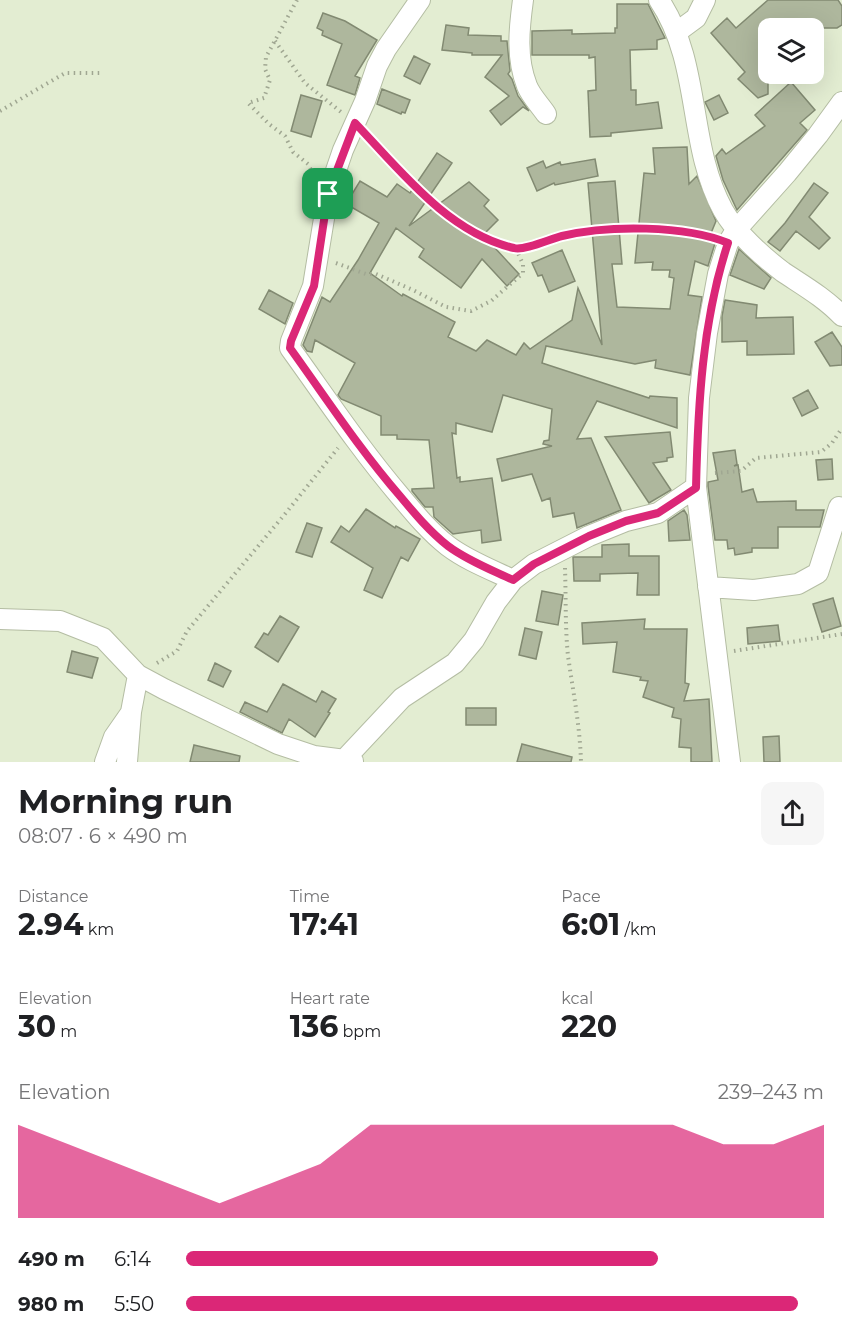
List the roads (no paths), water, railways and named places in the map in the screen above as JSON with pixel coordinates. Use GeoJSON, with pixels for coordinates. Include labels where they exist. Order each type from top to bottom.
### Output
{"type":"FeatureCollection","features":[{"type":"Feature","properties":{"kind":"street"},"geometry":{"type":"LineString","coordinates":[[420,0],[377,66],[328,194],[314,286],[290,348],[381,474],[428,529],[449,547],[513,580]]}},
{"type":"Feature","properties":{"kind":"street"},"geometry":{"type":"LineString","coordinates":[[523,0],[519,30],[519,59],[527,88],[546,114]]}},
{"type":"Feature","properties":{"kind":"street"},"geometry":{"type":"LineString","coordinates":[[659,0],[677,32],[690,76],[705,163],[732,237],[810,289],[842,316]]}},
{"type":"Feature","properties":{"kind":"street"},"geometry":{"type":"LineString","coordinates":[[677,32],[696,18],[705,0]]}},
{"type":"Feature","properties":{"kind":"street"},"geometry":{"type":"LineString","coordinates":[[730,762],[697,479],[702,369],[718,274],[732,237],[793,166],[842,102]]}},
{"type":"Feature","properties":{"kind":"street"},"geometry":{"type":"LineString","coordinates":[[0,619],[60,621],[103,638],[138,675],[164,689],[278,744],[314,756],[347,761],[402,698],[455,663],[474,640],[496,602],[513,580],[534,564],[589,536],[626,521],[658,513],[697,479]]}},
{"type":"Feature","properties":{"kind":"street"},"geometry":{"type":"LineString","coordinates":[[708,587],[765,589],[798,584],[818,573],[839,507]]}},
{"type":"Feature","properties":{"kind":"street"},"geometry":{"type":"LineString","coordinates":[[127,762],[131,711],[138,675]]}},
{"type":"Feature","properties":{"kind":"street"},"geometry":{"type":"LineString","coordinates":[[105,762],[114,737],[131,711]]}}]}
